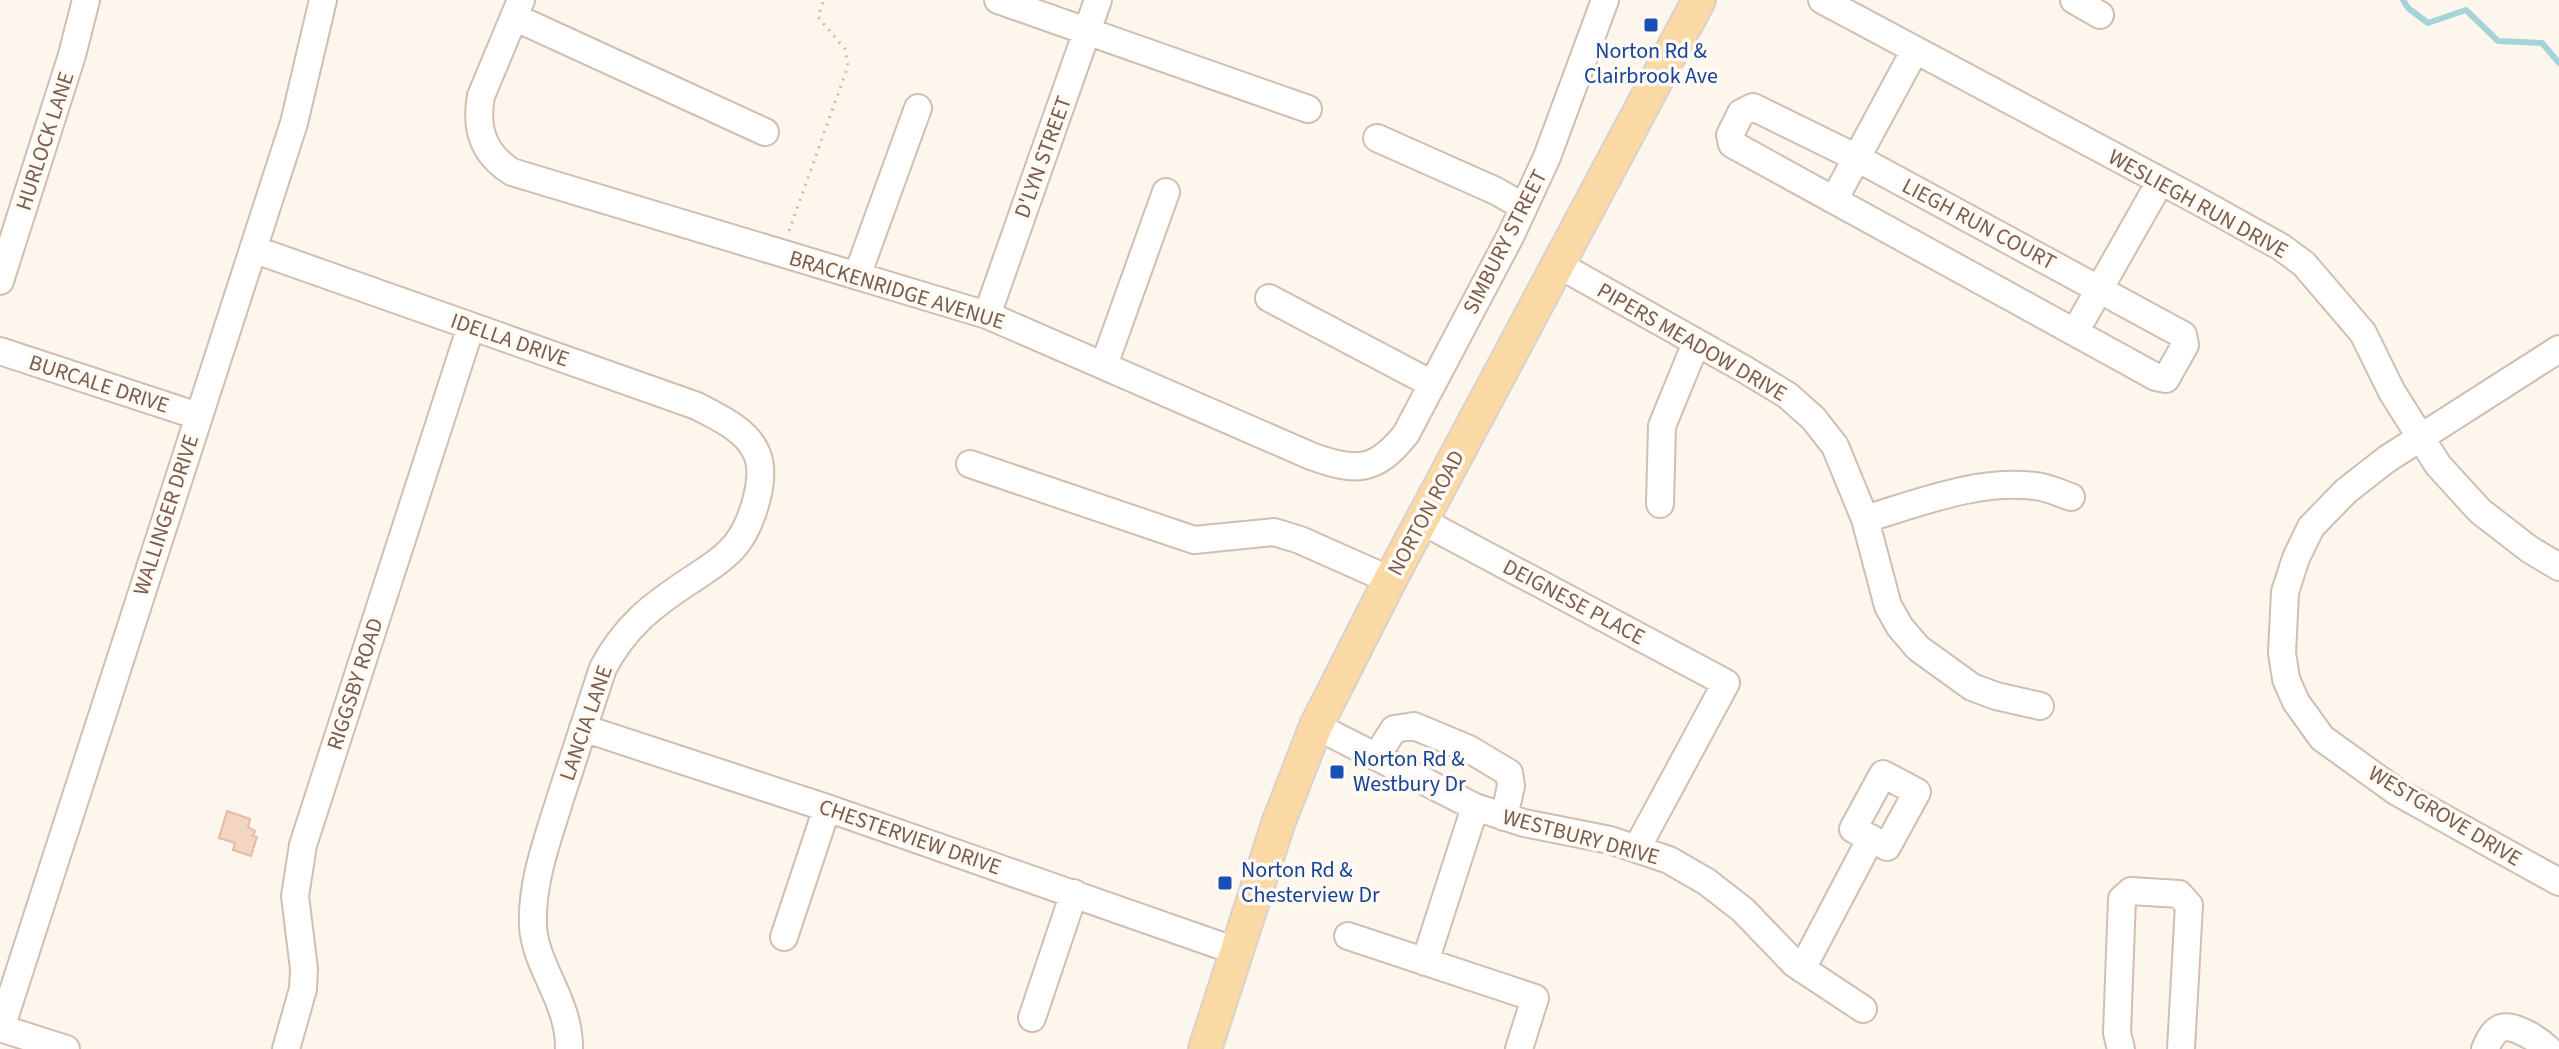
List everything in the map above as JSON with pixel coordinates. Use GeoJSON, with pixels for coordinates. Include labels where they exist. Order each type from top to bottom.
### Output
{"type":"FeatureCollection","features":[{"type":"Feature","properties":{"kind":"main road","name":"NORTON ROAD"},"geometry":{"type":"LineString","coordinates":[[1205,1049],[1288,798],[1316,726],[1390,580],[1699,0]]}},
{"type":"Feature","properties":{"kind":"street","name":"HURLOCK LANE"},"geometry":{"type":"LineString","coordinates":[[0,281],[72,55],[86,0]]}},
{"type":"Feature","properties":{"kind":"street","name":"WALLINGER DRIVE"},"geometry":{"type":"LineString","coordinates":[[1,1028],[294,123],[323,0]]}},
{"type":"Feature","properties":{"kind":"street"},"geometry":{"type":"LineString","coordinates":[[998,0],[1308,109]]}},
{"type":"Feature","properties":{"kind":"street","name":"D'LYN STREET"},"geometry":{"type":"LineString","coordinates":[[987,315],[1098,0]]}},
{"type":"Feature","properties":{"kind":"street","name":"WESLIEGH RUN DRIVE"},"geometry":{"type":"LineString","coordinates":[[1822,0],[1854,8],[1915,50],[2281,247],[2304,264],[2363,333],[2392,392],[2438,465],[2480,511],[2529,549],[2559,567]]}},
{"type":"Feature","properties":{"kind":"street"},"geometry":{"type":"LineString","coordinates":[[2074,0],[2100,15]]}},
{"type":"Feature","properties":{"kind":"street","name":"SIMBURY STREET"},"geometry":{"type":"LineString","coordinates":[[1372,464],[1392,451],[1406,434],[1524,207],[1547,157],[1596,2]]}},
{"type":"Feature","properties":{"kind":"street","name":"BRACKENRIDGE AVENUE"},"geometry":{"type":"LineString","coordinates":[[518,8],[478,111],[484,144],[501,165],[525,178],[987,315],[1311,456],[1341,467],[1372,464]]}},
{"type":"Feature","properties":{"kind":"street"},"geometry":{"type":"LineString","coordinates":[[518,8],[765,132]]}},
{"type":"Feature","properties":{"kind":"street"},"geometry":{"type":"LineString","coordinates":[[1834,200],[1915,50]]}},
{"type":"Feature","properties":{"kind":"street","name":"LIEGH RUN COURT"},"geometry":{"type":"LineString","coordinates":[[1753,107],[1857,158],[2183,335],[2185,345],[2166,379],[2156,377],[1834,200],[1732,144],[1730,135],[1741,113],[1753,107]]}},
{"type":"Feature","properties":{"kind":"street"},"geometry":{"type":"LineString","coordinates":[[857,276],[918,108]]}},
{"type":"Feature","properties":{"kind":"street"},"geometry":{"type":"LineString","coordinates":[[1377,138],[1524,207]]}},
{"type":"Feature","properties":{"kind":"street"},"geometry":{"type":"LineString","coordinates":[[2075,332],[2160,182]]}},
{"type":"Feature","properties":{"kind":"street"},"geometry":{"type":"LineString","coordinates":[[1104,365],[1166,192]]}},
{"type":"Feature","properties":{"kind":"street","name":"IDELLA DRIVE"},"geometry":{"type":"LineString","coordinates":[[253,249],[697,406],[730,424],[756,451]]}},
{"type":"Feature","properties":{"kind":"street","name":"PIPERS MEADOW DRIVE"},"geometry":{"type":"LineString","coordinates":[[1559,265],[1787,395],[1813,418],[1835,446],[1865,519],[1888,606],[1900,627],[1918,648],[1972,687],[2040,706]]}},
{"type":"Feature","properties":{"kind":"street"},"geometry":{"type":"LineString","coordinates":[[1269,298],[1432,384]]}},
{"type":"Feature","properties":{"kind":"street","name":"RIGGSBY ROAD"},"geometry":{"type":"LineString","coordinates":[[286,1049],[303,989],[304,969],[295,896],[303,845],[471,326]]}},
{"type":"Feature","properties":{"kind":"street"},"geometry":{"type":"LineString","coordinates":[[1660,504],[1662,426],[1696,343]]}},
{"type":"Feature","properties":{"kind":"street","name":"WESTGROVE DRIVE"},"geometry":{"type":"LineString","coordinates":[[2559,349],[2387,459],[2346,491],[2311,527],[2296,558],[2285,592],[2282,653],[2286,679],[2296,702],[2322,738],[2397,792],[2559,882]]}},
{"type":"Feature","properties":{"kind":"street","name":"BURCALE DRIVE"},"geometry":{"type":"LineString","coordinates":[[0,351],[198,416]]}},
{"type":"Feature","properties":{"kind":"street","name":"LANCIA LANE"},"geometry":{"type":"LineString","coordinates":[[569,1049],[563,1010],[533,931],[533,900],[540,862],[603,668],[617,643],[657,603],[736,545],[750,519],[760,486],[756,451]]}},
{"type":"Feature","properties":{"kind":"street"},"geometry":{"type":"LineString","coordinates":[[970,464],[1194,540],[1274,532],[1300,540],[1390,580]]}},
{"type":"Feature","properties":{"kind":"street"},"geometry":{"type":"LineString","coordinates":[[1865,519],[1945,495],[2016,484],[2039,486],[2071,497]]}},
{"type":"Feature","properties":{"kind":"street","name":"DEIGNESE PLACE"},"geometry":{"type":"LineString","coordinates":[[1422,521],[1726,683],[1637,848]]}},
{"type":"Feature","properties":{"kind":"street","name":"WESTBURY DRIVE"},"geometry":{"type":"LineString","coordinates":[[1316,726],[1475,807],[1524,823],[1637,848],[1669,860],[1707,882],[1743,910],[1802,969],[1863,1009]]}},
{"type":"Feature","properties":{"kind":"street"},"geometry":{"type":"LineString","coordinates":[[1376,757],[1394,729],[1414,726],[1469,749],[1509,773],[1511,786],[1504,817]]}},
{"type":"Feature","properties":{"kind":"street","name":"CHESTERVIEW DRIVE"},"geometry":{"type":"LineString","coordinates":[[583,728],[827,808],[1236,951]]}},
{"type":"Feature","properties":{"kind":"street"},"geometry":{"type":"LineString","coordinates":[[1425,962],[1475,807]]}},
{"type":"Feature","properties":{"kind":"street"},"geometry":{"type":"LineString","coordinates":[[784,937],[827,808]]}},
{"type":"Feature","properties":{"kind":"street"},"geometry":{"type":"LineString","coordinates":[[1802,969],[1871,838]]}},
{"type":"Feature","properties":{"kind":"street"},"geometry":{"type":"LineString","coordinates":[[2121,1049],[2117,1033],[2122,899],[2131,891],[2179,894],[2189,905],[2181,1049]]}},
{"type":"Feature","properties":{"kind":"street"},"geometry":{"type":"LineString","coordinates":[[1032,1018],[1074,893]]}},
{"type":"Feature","properties":{"kind":"street"},"geometry":{"type":"LineString","coordinates":[[1348,936],[1535,998],[1519,1049]]}},
{"type":"Feature","properties":{"kind":"street"},"geometry":{"type":"LineString","coordinates":[[1,1028],[66,1049]]}},
{"type":"Feature","properties":{"kind":"street"},"geometry":{"type":"LineString","coordinates":[[2485,1049],[2492,1035],[2500,1029],[2509,1028],[2540,1040],[2548,1049]]}},
{"type":"Feature","properties":{"kind":"path"},"geometry":{"type":"LineString","coordinates":[[781,253],[848,66],[845,49],[818,17],[824,0]]}},
{"type":"Feature","properties":{"kind":"building"},"geometry":{"type":"Polygon","coordinates":[[[227,811],[250,819],[248,827],[255,831],[253,836],[257,837],[251,856],[233,850],[235,843],[219,838],[227,811]]]}},
{"type":"Feature","properties":{"kind":"waterway"},"geometry":{"type":"LineString","coordinates":[[2403,0],[2408,8],[2428,23],[2466,10],[2498,41],[2542,43],[2559,63]]}},
{"type":"Feature","properties":{"kind":"place","name":"Norton Rd & Clairbrook Ave"},"geometry":{"type":"Point","coordinates":[1651,25]}},
{"type":"Feature","properties":{"kind":"place","name":"Norton Rd & Westbury Dr"},"geometry":{"type":"Point","coordinates":[1337,772]}},
{"type":"Feature","properties":{"kind":"place","name":"Norton Rd & Chesterview Dr"},"geometry":{"type":"Point","coordinates":[1225,883]}}]}
